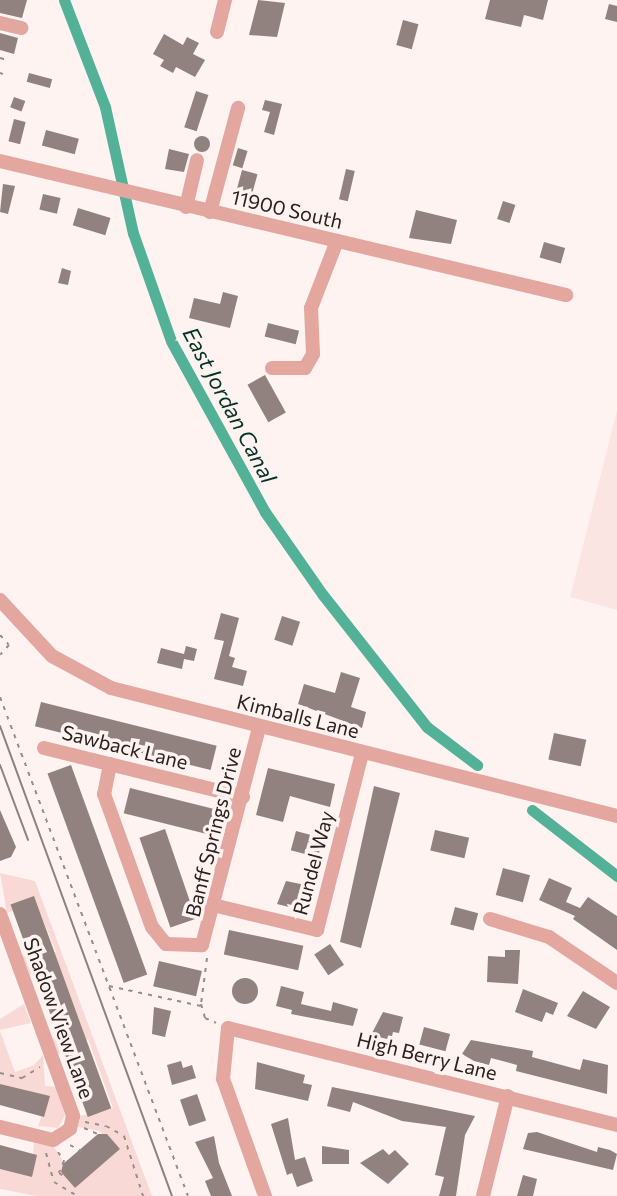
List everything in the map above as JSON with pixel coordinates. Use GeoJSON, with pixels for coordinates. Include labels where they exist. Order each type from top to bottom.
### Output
{"type":"FeatureCollection","features":[{"type":"Feature","properties":{"kind":"street"},"geometry":{"type":"LineString","coordinates":[[217,32],[225,0]]}},
{"type":"Feature","properties":{"kind":"street"},"geometry":{"type":"LineString","coordinates":[[0,23],[21,28]]}},
{"type":"Feature","properties":{"kind":"street"},"geometry":{"type":"LineString","coordinates":[[210,212],[238,108]]}},
{"type":"Feature","properties":{"kind":"street"},"geometry":{"type":"LineString","coordinates":[[186,207],[197,160]]}},
{"type":"Feature","properties":{"kind":"street","name":"11900 South"},"geometry":{"type":"LineString","coordinates":[[0,161],[566,295]]}},
{"type":"Feature","properties":{"kind":"street"},"geometry":{"type":"LineString","coordinates":[[272,368],[305,368],[313,354],[311,308],[337,241]]}},
{"type":"Feature","properties":{"kind":"street","name":"Kimballs Lane"},"geometry":{"type":"LineString","coordinates":[[0,600],[30,637],[82,676],[128,694],[617,816]]}},
{"type":"Feature","properties":{"kind":"street","name":"Banff Springs Drive"},"geometry":{"type":"LineString","coordinates":[[202,945],[217,906],[259,727]]}},
{"type":"Feature","properties":{"kind":"street","name":"Sawback Lane"},"geometry":{"type":"LineString","coordinates":[[44,748],[243,797]]}},
{"type":"Feature","properties":{"kind":"street","name":"Rundel Way"},"geometry":{"type":"LineString","coordinates":[[217,906],[317,930],[362,753]]}},
{"type":"Feature","properties":{"kind":"street"},"geometry":{"type":"LineString","coordinates":[[110,764],[104,794],[152,927],[166,944],[202,945]]}},
{"type":"Feature","properties":{"kind":"street","name":"Shadow View Lane"},"geometry":{"type":"LineString","coordinates":[[0,914],[73,1112],[66,1134],[46,1139],[0,1127]]}},
{"type":"Feature","properties":{"kind":"street"},"geometry":{"type":"LineString","coordinates":[[490,919],[549,937],[617,983]]}},
{"type":"Feature","properties":{"kind":"street"},"geometry":{"type":"LineString","coordinates":[[228,1028],[223,1079],[265,1196]]}},
{"type":"Feature","properties":{"kind":"street","name":"High Berry Lane"},"geometry":{"type":"LineString","coordinates":[[228,1028],[617,1125]]}},
{"type":"Feature","properties":{"kind":"street"},"geometry":{"type":"LineString","coordinates":[[483,1196],[508,1096]]}},
{"type":"Feature","properties":{"kind":"path"},"geometry":{"type":"LineString","coordinates":[[0,58],[7,60]]}},
{"type":"Feature","properties":{"kind":"path"},"geometry":{"type":"LineString","coordinates":[[0,635],[9,645],[0,655]]}},
{"type":"Feature","properties":{"kind":"path"},"geometry":{"type":"LineString","coordinates":[[0,697],[188,1196]]}},
{"type":"Feature","properties":{"kind":"path"},"geometry":{"type":"LineString","coordinates":[[202,945],[209,963],[202,1007],[205,1018],[228,1028]]}},
{"type":"Feature","properties":{"kind":"path"},"geometry":{"type":"LineString","coordinates":[[109,986],[202,1007]]}},
{"type":"Feature","properties":{"kind":"path"},"geometry":{"type":"LineString","coordinates":[[0,1073],[22,1078],[47,1065]]}},
{"type":"Feature","properties":{"kind":"path"},"geometry":{"type":"LineString","coordinates":[[102,1136],[78,1127],[80,1121],[106,1126],[124,1136],[143,1196]]}},
{"type":"Feature","properties":{"kind":"path"},"geometry":{"type":"LineString","coordinates":[[45,1144],[54,1182],[77,1196]]}},
{"type":"Feature","properties":{"kind":"path"},"geometry":{"type":"LineString","coordinates":[[53,1145],[64,1161],[59,1173],[65,1177]]}},
{"type":"Feature","properties":{"kind":"shaded area"},"geometry":{"type":"Polygon","coordinates":[[[617,410],[617,610],[570,597],[617,410]]]}},
{"type":"Feature","properties":{"kind":"shaded area"},"geometry":{"type":"Polygon","coordinates":[[[0,873],[35,881],[152,1196],[37,1196],[0,1189],[0,1169],[32,1176],[34,1141],[53,1145],[63,1161],[61,1172],[75,1188],[120,1149],[99,1131],[78,1127],[80,1116],[113,1108],[88,1039],[58,1054],[52,1038],[83,1030],[57,961],[29,975],[22,955],[33,961],[56,952],[34,897],[11,905],[13,911],[7,913],[0,873]]]}},
{"type":"Feature","properties":{"kind":"shaded area"},"geometry":{"type":"Polygon","coordinates":[[[24,1004],[31,1023],[0,1030],[0,1019],[24,1004]]]}},
{"type":"Feature","properties":{"kind":"shaded area"},"geometry":{"type":"Polygon","coordinates":[[[0,1031],[15,1072],[34,1065],[43,1055],[45,1086],[56,1087],[65,1116],[58,1128],[38,1126],[49,1096],[0,1084],[0,1031]]]}},
{"type":"Feature","properties":{"kind":"building"},"geometry":{"type":"Polygon","coordinates":[[[0,0],[27,0],[22,18],[0,13],[0,0]]]}},
{"type":"Feature","properties":{"kind":"building"},"geometry":{"type":"Polygon","coordinates":[[[258,0],[285,3],[277,37],[249,35],[258,0]]]}},
{"type":"Feature","properties":{"kind":"building"},"geometry":{"type":"Polygon","coordinates":[[[490,0],[548,0],[543,20],[524,15],[521,27],[485,19],[490,0]]]}},
{"type":"Feature","properties":{"kind":"building"},"geometry":{"type":"Polygon","coordinates":[[[609,4],[617,6],[617,22],[605,19],[609,4]]]}},
{"type":"Feature","properties":{"kind":"building"},"geometry":{"type":"Polygon","coordinates":[[[403,20],[418,24],[412,49],[396,45],[403,20]]]}},
{"type":"Feature","properties":{"kind":"building"},"geometry":{"type":"Polygon","coordinates":[[[0,33],[18,38],[14,54],[0,50],[0,33]]]}},
{"type":"Feature","properties":{"kind":"building"},"geometry":{"type":"Polygon","coordinates":[[[164,34],[183,45],[187,37],[199,43],[193,54],[205,60],[195,77],[176,67],[173,73],[160,66],[164,60],[153,54],[164,34]]]}},
{"type":"Feature","properties":{"kind":"building"},"geometry":{"type":"Polygon","coordinates":[[[29,73],[52,79],[50,88],[27,82],[29,73]]]}},
{"type":"Feature","properties":{"kind":"building"},"geometry":{"type":"Polygon","coordinates":[[[196,91],[208,95],[197,131],[184,127],[196,91]]]}},
{"type":"Feature","properties":{"kind":"building"},"geometry":{"type":"Polygon","coordinates":[[[14,97],[25,101],[22,111],[10,107],[14,97]]]}},
{"type":"Feature","properties":{"kind":"building"},"geometry":{"type":"Polygon","coordinates":[[[265,100],[282,104],[274,135],[264,132],[270,112],[262,110],[265,100]]]}},
{"type":"Feature","properties":{"kind":"building"},"geometry":{"type":"Polygon","coordinates":[[[14,119],[26,122],[20,144],[8,141],[14,119]]]}},
{"type":"Feature","properties":{"kind":"building"},"geometry":{"type":"Polygon","coordinates":[[[46,130],[79,139],[75,154],[42,145],[46,130]]]}},
{"type":"Feature","properties":{"kind":"building"},"geometry":{"type":"Polygon","coordinates":[[[199,136],[205,136],[210,144],[208,150],[199,152],[194,147],[194,141],[199,136]]]}},
{"type":"Feature","properties":{"kind":"building"},"geometry":{"type":"Polygon","coordinates":[[[238,148],[248,151],[242,168],[233,165],[238,148]]]}},
{"type":"Feature","properties":{"kind":"building"},"geometry":{"type":"Polygon","coordinates":[[[169,149],[189,154],[184,172],[165,169],[169,149]]]}},
{"type":"Feature","properties":{"kind":"building"},"geometry":{"type":"Polygon","coordinates":[[[346,169],[355,171],[348,201],[339,199],[346,169]]]}},
{"type":"Feature","properties":{"kind":"building"},"geometry":{"type":"Polygon","coordinates":[[[242,170],[257,174],[251,199],[235,195],[242,170]]]}},
{"type":"Feature","properties":{"kind":"building"},"geometry":{"type":"Polygon","coordinates":[[[3,184],[15,186],[8,214],[0,212],[3,184]]]}},
{"type":"Feature","properties":{"kind":"building"},"geometry":{"type":"Polygon","coordinates":[[[43,194],[61,198],[57,214],[39,210],[43,194]]]}},
{"type":"Feature","properties":{"kind":"building"},"geometry":{"type":"Polygon","coordinates":[[[503,201],[515,205],[509,223],[497,219],[503,201]]]}},
{"type":"Feature","properties":{"kind":"building"},"geometry":{"type":"Polygon","coordinates":[[[78,208],[111,218],[105,235],[73,225],[78,208]]]}},
{"type":"Feature","properties":{"kind":"building"},"geometry":{"type":"Polygon","coordinates":[[[416,210],[457,220],[451,244],[409,238],[416,210]]]}},
{"type":"Feature","properties":{"kind":"building"},"geometry":{"type":"Polygon","coordinates":[[[544,242],[565,248],[561,263],[540,257],[544,242]]]}},
{"type":"Feature","properties":{"kind":"building"},"geometry":{"type":"Polygon","coordinates":[[[62,268],[71,271],[68,285],[58,283],[62,268]]]}},
{"type":"Feature","properties":{"kind":"building"},"geometry":{"type":"Polygon","coordinates":[[[223,292],[238,296],[230,328],[189,318],[194,298],[220,304],[223,292]]]}},
{"type":"Feature","properties":{"kind":"building"},"geometry":{"type":"Polygon","coordinates":[[[268,323],[299,331],[296,344],[265,337],[268,323]]]}},
{"type":"Feature","properties":{"kind":"building"},"geometry":{"type":"Polygon","coordinates":[[[265,375],[286,413],[268,422],[248,385],[265,375]]]}},
{"type":"Feature","properties":{"kind":"building"},"geometry":{"type":"Polygon","coordinates":[[[221,613],[239,618],[229,656],[235,658],[232,667],[247,671],[243,686],[214,679],[224,641],[214,639],[221,613]]]}},
{"type":"Feature","properties":{"kind":"building"},"geometry":{"type":"Polygon","coordinates":[[[282,616],[300,622],[292,646],[274,640],[282,616]]]}},
{"type":"Feature","properties":{"kind":"building"},"geometry":{"type":"Polygon","coordinates":[[[186,646],[197,649],[194,661],[184,659],[182,669],[157,663],[161,648],[184,654],[186,646]]]}},
{"type":"Feature","properties":{"kind":"building"},"geometry":{"type":"Polygon","coordinates":[[[341,672],[360,678],[351,707],[366,712],[362,728],[298,704],[304,684],[335,693],[341,672]]]}},
{"type":"Feature","properties":{"kind":"building"},"geometry":{"type":"Polygon","coordinates":[[[41,702],[217,746],[211,770],[35,726],[41,702]]]}},
{"type":"Feature","properties":{"kind":"building"},"geometry":{"type":"Polygon","coordinates":[[[554,733],[586,740],[581,766],[548,759],[554,733]]]}},
{"type":"Feature","properties":{"kind":"building"},"geometry":{"type":"Polygon","coordinates":[[[71,765],[147,975],[124,983],[48,774],[71,765]]]}},
{"type":"Feature","properties":{"kind":"building"},"geometry":{"type":"Polygon","coordinates":[[[268,768],[335,784],[330,807],[290,796],[283,822],[256,815],[268,768]]]}},
{"type":"Feature","properties":{"kind":"building"},"geometry":{"type":"Polygon","coordinates":[[[374,786],[400,793],[361,948],[340,942],[374,786]]]}},
{"type":"Feature","properties":{"kind":"building"},"geometry":{"type":"Polygon","coordinates":[[[130,788],[223,811],[217,836],[124,813],[130,788]]]}},
{"type":"Feature","properties":{"kind":"building"},"geometry":{"type":"Polygon","coordinates":[[[0,810],[16,847],[11,857],[0,861],[0,810]]]}},
{"type":"Feature","properties":{"kind":"building"},"geometry":{"type":"Polygon","coordinates":[[[165,829],[196,919],[170,928],[139,838],[165,829]]]}},
{"type":"Feature","properties":{"kind":"building"},"geometry":{"type":"Polygon","coordinates":[[[435,830],[469,838],[464,858],[430,850],[435,830]]]}},
{"type":"Feature","properties":{"kind":"building"},"geometry":{"type":"Polygon","coordinates":[[[296,831],[323,838],[318,858],[291,850],[296,831]]]}},
{"type":"Feature","properties":{"kind":"building"},"geometry":{"type":"Polygon","coordinates":[[[503,868],[530,875],[523,902],[496,895],[503,868]]]}},
{"type":"Feature","properties":{"kind":"building"},"geometry":{"type":"Polygon","coordinates":[[[549,878],[572,888],[566,902],[580,908],[588,897],[617,916],[617,950],[573,919],[575,916],[539,900],[549,878]]]}},
{"type":"Feature","properties":{"kind":"building"},"geometry":{"type":"Polygon","coordinates":[[[286,881],[310,886],[305,911],[277,904],[286,881]]]}},
{"type":"Feature","properties":{"kind":"building"},"geometry":{"type":"Polygon","coordinates":[[[34,896],[111,1108],[88,1117],[11,905],[34,896]]]}},
{"type":"Feature","properties":{"kind":"building"},"geometry":{"type":"Polygon","coordinates":[[[455,907],[478,913],[474,931],[450,924],[455,907]]]}},
{"type":"Feature","properties":{"kind":"building"},"geometry":{"type":"Polygon","coordinates":[[[229,930],[303,946],[298,970],[224,954],[229,930]]]}},
{"type":"Feature","properties":{"kind":"building"},"geometry":{"type":"Polygon","coordinates":[[[330,944],[344,965],[328,975],[314,955],[330,944]]]}},
{"type":"Feature","properties":{"kind":"building"},"geometry":{"type":"Polygon","coordinates":[[[505,950],[520,950],[518,984],[487,982],[488,956],[505,957],[505,950]]]}},
{"type":"Feature","properties":{"kind":"building"},"geometry":{"type":"Polygon","coordinates":[[[159,961],[202,971],[196,996],[153,986],[159,961]]]}},
{"type":"Feature","properties":{"kind":"building"},"geometry":{"type":"Polygon","coordinates":[[[245,978],[254,982],[258,991],[254,1000],[245,1004],[236,1000],[232,991],[236,982],[245,978]]]}},
{"type":"Feature","properties":{"kind":"building"},"geometry":{"type":"Polygon","coordinates":[[[281,986],[304,992],[301,1004],[331,1011],[333,1002],[358,1009],[353,1026],[291,1014],[292,1010],[276,1006],[281,986]]]}},
{"type":"Feature","properties":{"kind":"building"},"geometry":{"type":"Polygon","coordinates":[[[523,989],[558,1003],[553,1015],[546,1012],[542,1022],[515,1012],[523,989]]]}},
{"type":"Feature","properties":{"kind":"building"},"geometry":{"type":"Polygon","coordinates":[[[583,991],[610,1007],[596,1029],[567,1016],[583,991]]]}},
{"type":"Feature","properties":{"kind":"building"},"geometry":{"type":"Polygon","coordinates":[[[154,1007],[171,1011],[165,1037],[152,1034],[154,1007]]]}},
{"type":"Feature","properties":{"kind":"building"},"geometry":{"type":"Polygon","coordinates":[[[383,1012],[403,1017],[399,1033],[393,1032],[391,1040],[371,1035],[383,1012]]]}},
{"type":"Feature","properties":{"kind":"building"},"geometry":{"type":"Polygon","coordinates":[[[424,1027],[450,1034],[445,1051],[419,1044],[424,1027]]]}},
{"type":"Feature","properties":{"kind":"building"},"geometry":{"type":"Polygon","coordinates":[[[471,1040],[533,1051],[532,1057],[580,1070],[583,1059],[608,1065],[607,1094],[516,1071],[517,1065],[491,1058],[489,1065],[474,1061],[462,1054],[471,1040]]]}},
{"type":"Feature","properties":{"kind":"building"},"geometry":{"type":"Polygon","coordinates":[[[181,1061],[183,1068],[192,1065],[196,1078],[172,1085],[167,1065],[181,1061]]]}},
{"type":"Feature","properties":{"kind":"building"},"geometry":{"type":"Polygon","coordinates":[[[257,1062],[305,1075],[303,1083],[312,1085],[308,1101],[255,1089],[257,1062]]]}},
{"type":"Feature","properties":{"kind":"building"},"geometry":{"type":"Polygon","coordinates":[[[0,1084],[50,1096],[44,1117],[0,1105],[0,1084]]]}},
{"type":"Feature","properties":{"kind":"building"},"geometry":{"type":"Polygon","coordinates":[[[332,1087],[475,1116],[465,1135],[456,1196],[439,1196],[444,1177],[435,1175],[446,1127],[402,1121],[353,1102],[350,1112],[327,1106],[332,1087]]]}},
{"type":"Feature","properties":{"kind":"building"},"geometry":{"type":"Polygon","coordinates":[[[197,1094],[206,1120],[189,1126],[180,1100],[197,1094]]]}},
{"type":"Feature","properties":{"kind":"building"},"geometry":{"type":"Polygon","coordinates":[[[288,1118],[295,1160],[305,1157],[313,1181],[297,1187],[292,1173],[287,1175],[271,1124],[288,1118]]]}},
{"type":"Feature","properties":{"kind":"building"},"geometry":{"type":"Polygon","coordinates":[[[537,1132],[597,1152],[598,1147],[610,1150],[617,1154],[613,1170],[523,1149],[528,1133],[537,1132]]]}},
{"type":"Feature","properties":{"kind":"building"},"geometry":{"type":"Polygon","coordinates":[[[98,1134],[107,1134],[120,1149],[75,1188],[61,1172],[63,1164],[98,1134]]]}},
{"type":"Feature","properties":{"kind":"building"},"geometry":{"type":"Polygon","coordinates":[[[214,1136],[219,1163],[232,1196],[211,1196],[205,1181],[213,1178],[195,1142],[214,1136]]]}},
{"type":"Feature","properties":{"kind":"building"},"geometry":{"type":"Polygon","coordinates":[[[0,1145],[37,1155],[32,1177],[0,1169],[0,1145]]]}},
{"type":"Feature","properties":{"kind":"building"},"geometry":{"type":"Polygon","coordinates":[[[322,1146],[349,1150],[349,1164],[322,1164],[322,1146]]]}},
{"type":"Feature","properties":{"kind":"building"},"geometry":{"type":"Polygon","coordinates":[[[383,1149],[389,1155],[395,1150],[409,1164],[388,1184],[360,1163],[383,1149]]]}},
{"type":"Feature","properties":{"kind":"building"},"geometry":{"type":"Polygon","coordinates":[[[523,1175],[537,1179],[533,1196],[517,1196],[523,1175]]]}},
{"type":"Feature","properties":{"kind":"waterway","name":"East Jordan Canal"},"geometry":{"type":"LineString","coordinates":[[64,0],[105,107],[133,233],[171,341],[265,512],[323,595],[427,727],[477,765]]}},
{"type":"Feature","properties":{"kind":"waterway","name":"East Jordan Canal"},"geometry":{"type":"LineString","coordinates":[[532,810],[617,876]]}},
{"type":"Feature","properties":{"kind":"tram line"},"geometry":{"type":"LineString","coordinates":[[0,726],[172,1196]]}},
{"type":"Feature","properties":{"kind":"tram line"},"geometry":{"type":"LineString","coordinates":[[0,765],[28,840]]}}]}
